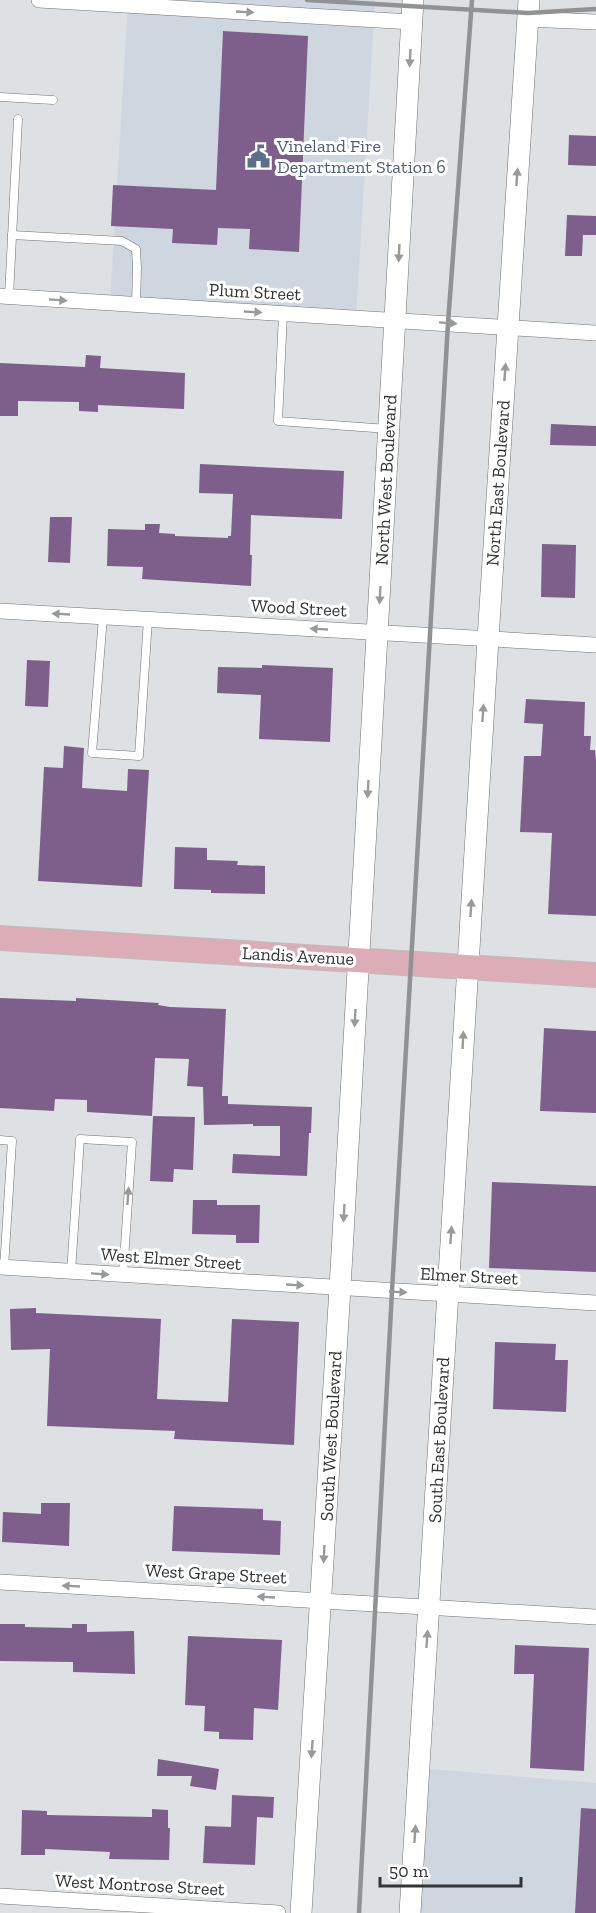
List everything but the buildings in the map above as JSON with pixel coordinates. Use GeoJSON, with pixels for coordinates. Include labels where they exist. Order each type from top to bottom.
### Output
{"type":"FeatureCollection","features":[{"type":"Feature","properties":{"kind":"main road","name":"North West Boulevard"},"geometry":{"type":"LineString","coordinates":[[359,960],[413,0]]}},
{"type":"Feature","properties":{"kind":"main road","name":"North East Boulevard"},"geometry":{"type":"LineString","coordinates":[[468,966],[528,9]]}},
{"type":"Feature","properties":{"kind":"main road","name":"Landis Avenue"},"geometry":{"type":"LineString","coordinates":[[0,938],[596,975]]}},
{"type":"Feature","properties":{"kind":"main road","name":"South West Boulevard"},"geometry":{"type":"LineString","coordinates":[[301,1913],[322,1600],[359,960]]}},
{"type":"Feature","properties":{"kind":"main road","name":"South East Boulevard"},"geometry":{"type":"LineString","coordinates":[[410,1913],[468,966]]}},
{"type":"Feature","properties":{"kind":"street"},"geometry":{"type":"LineString","coordinates":[[39,0],[412,22]]}},
{"type":"Feature","properties":{"kind":"street"},"geometry":{"type":"LineString","coordinates":[[528,9],[596,22]]}},
{"type":"Feature","properties":{"kind":"street","name":"Plum Street"},"geometry":{"type":"LineString","coordinates":[[4,296],[596,333]]}},
{"type":"Feature","properties":{"kind":"street","name":"Wood Street"},"geometry":{"type":"LineString","coordinates":[[0,611],[596,645]]}},
{"type":"Feature","properties":{"kind":"street","name":"West Elmer Street"},"geometry":{"type":"LineString","coordinates":[[2,1267],[340,1288]]}},
{"type":"Feature","properties":{"kind":"street","name":"Elmer Street"},"geometry":{"type":"LineString","coordinates":[[340,1288],[596,1303]]}},
{"type":"Feature","properties":{"kind":"street","name":"West Grape Street"},"geometry":{"type":"LineString","coordinates":[[0,1582],[596,1617]]}},
{"type":"Feature","properties":{"kind":"street","name":"West Montrose Street"},"geometry":{"type":"LineString","coordinates":[[0,1896],[278,1913]]}},
{"type":"Feature","properties":{"kind":"lane"},"geometry":{"type":"LineString","coordinates":[[0,97],[53,100]]}},
{"type":"Feature","properties":{"kind":"lane"},"geometry":{"type":"LineString","coordinates":[[4,296],[12,235],[18,119]]}},
{"type":"Feature","properties":{"kind":"lane"},"geometry":{"type":"LineString","coordinates":[[12,235],[122,241],[136,249],[136,304]]}},
{"type":"Feature","properties":{"kind":"lane"},"geometry":{"type":"LineString","coordinates":[[283,314],[278,421],[389,429]]}},
{"type":"Feature","properties":{"kind":"lane"},"geometry":{"type":"LineString","coordinates":[[103,617],[92,753],[139,756],[148,619]]}},
{"type":"Feature","properties":{"kind":"lane"},"geometry":{"type":"LineString","coordinates":[[71,1272],[80,1139],[109,1140],[132,1142],[123,1275]]}},
{"type":"Feature","properties":{"kind":"lane"},"geometry":{"type":"LineString","coordinates":[[0,1140],[12,1141],[2,1267]]}},
{"type":"Feature","properties":{"kind":"shaded area"},"geometry":{"type":"Polygon","coordinates":[[[125,0],[375,0],[356,318],[110,304],[128,2],[125,0]]]}},
{"type":"Feature","properties":{"kind":"shaded area"},"geometry":{"type":"Polygon","coordinates":[[[419,1768],[596,1783],[596,1913],[410,1913],[419,1768]]]}},
{"type":"Feature","properties":{"kind":"railway"},"geometry":{"type":"LineString","coordinates":[[307,0],[528,13],[596,9]]}},
{"type":"Feature","properties":{"kind":"railway"},"geometry":{"type":"LineString","coordinates":[[359,1913],[392,1291],[448,323],[472,0]]}},
{"type":"Feature","properties":{"kind":"place","name":"Vineland Fire Department Station 6"},"geometry":{"type":"Point","coordinates":[259,156]}}]}
